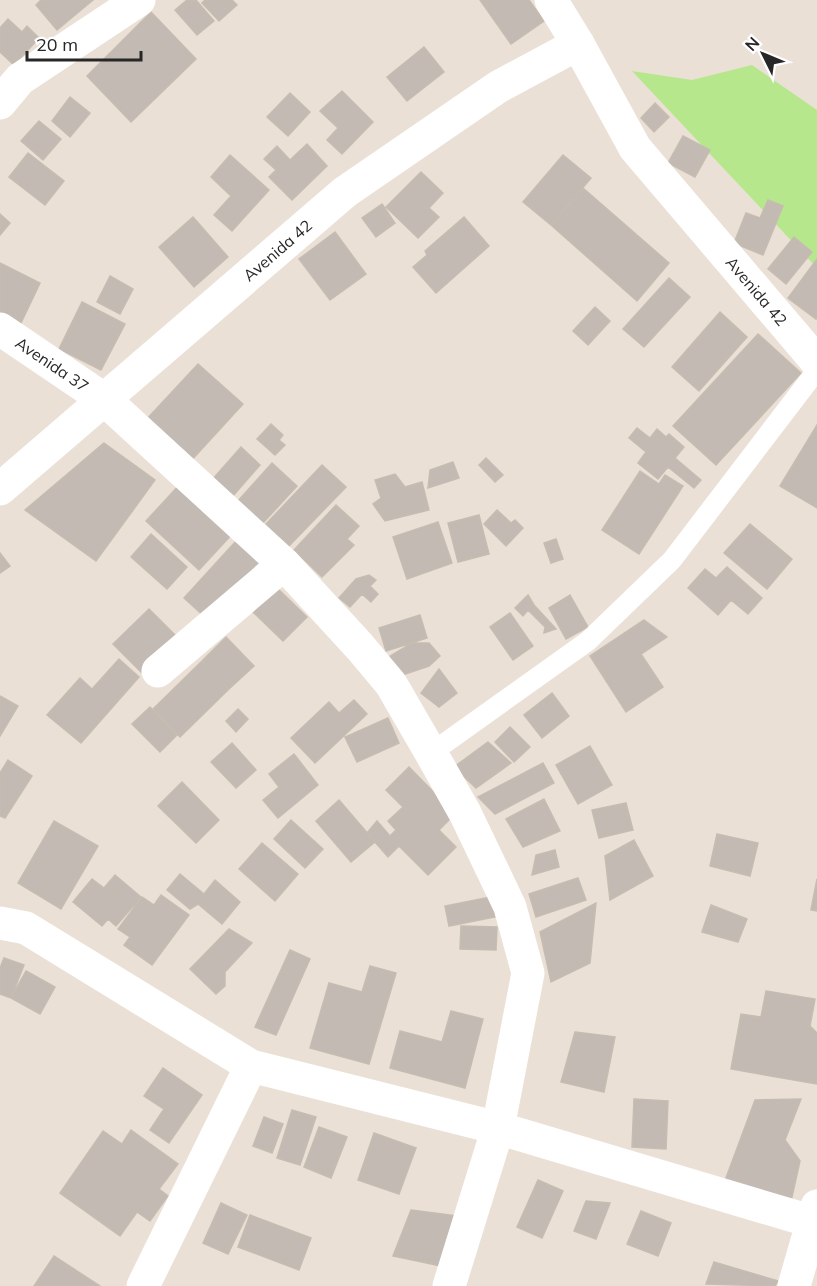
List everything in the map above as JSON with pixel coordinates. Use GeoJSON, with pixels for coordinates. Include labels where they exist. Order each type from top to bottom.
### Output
{"type":"FeatureCollection","features":[{"type":"Feature","properties":{"kind":"street"},"geometry":{"type":"LineString","coordinates":[[0,103],[20,79],[139,0]]}},
{"type":"Feature","properties":{"kind":"street","name":"Avenida 42"},"geometry":{"type":"LineString","coordinates":[[551,0],[578,44],[634,148],[817,362]]}},
{"type":"Feature","properties":{"kind":"street","name":"Avenida 42"},"geometry":{"type":"LineString","coordinates":[[0,489],[345,192],[498,87],[578,44]]}},
{"type":"Feature","properties":{"kind":"street","name":"Avenida 37"},"geometry":{"type":"LineString","coordinates":[[0,329],[105,400],[284,564],[391,684],[465,813],[510,907],[528,974],[498,1128],[449,1286]]}},
{"type":"Feature","properties":{"kind":"street"},"geometry":{"type":"LineString","coordinates":[[158,671],[284,564]]}},
{"type":"Feature","properties":{"kind":"street"},"geometry":{"type":"LineString","coordinates":[[0,923],[26,928],[251,1065],[498,1128],[816,1217],[794,1286]]}},
{"type":"Feature","properties":{"kind":"street"},"geometry":{"type":"LineString","coordinates":[[143,1286],[251,1065]]}},
{"type":"Feature","properties":{"kind":"lane"},"geometry":{"type":"LineString","coordinates":[[431,753],[588,640],[672,560],[817,370]]}},
{"type":"Feature","properties":{"kind":"green space"},"geometry":{"type":"Polygon","coordinates":[[[752,65],[817,110],[817,268],[632,71],[692,80],[752,65]]]}},
{"type":"Feature","properties":{"kind":"building"},"geometry":{"type":"Polygon","coordinates":[[[41,0],[93,0],[57,30],[36,5],[41,0]]]}},
{"type":"Feature","properties":{"kind":"building"},"geometry":{"type":"Polygon","coordinates":[[[187,0],[196,0],[214,21],[197,35],[175,10],[187,0]]]}},
{"type":"Feature","properties":{"kind":"building"},"geometry":{"type":"Polygon","coordinates":[[[205,0],[232,0],[237,5],[219,21],[202,3],[205,0]]]}},
{"type":"Feature","properties":{"kind":"building"},"geometry":{"type":"Polygon","coordinates":[[[480,0],[529,0],[544,21],[511,44],[480,0]]]}},
{"type":"Feature","properties":{"kind":"building"},"geometry":{"type":"Polygon","coordinates":[[[151,12],[196,59],[131,122],[87,76],[151,12]]]}},
{"type":"Feature","properties":{"kind":"building"},"geometry":{"type":"Polygon","coordinates":[[[8,19],[22,32],[27,26],[39,38],[14,65],[0,52],[0,28],[8,19]]]}},
{"type":"Feature","properties":{"kind":"building"},"geometry":{"type":"Polygon","coordinates":[[[424,47],[444,72],[407,101],[387,77],[424,47]]]}},
{"type":"Feature","properties":{"kind":"building"},"geometry":{"type":"Polygon","coordinates":[[[342,91],[373,122],[342,154],[327,140],[338,128],[320,111],[342,91]]]}},
{"type":"Feature","properties":{"kind":"building"},"geometry":{"type":"Polygon","coordinates":[[[290,93],[310,112],[288,136],[267,117],[290,93]]]}},
{"type":"Feature","properties":{"kind":"building"},"geometry":{"type":"Polygon","coordinates":[[[70,97],[90,113],[70,137],[52,121],[70,97]]]}},
{"type":"Feature","properties":{"kind":"building"},"geometry":{"type":"Polygon","coordinates":[[[655,103],[669,117],[654,132],[641,118],[655,103]]]}},
{"type":"Feature","properties":{"kind":"building"},"geometry":{"type":"Polygon","coordinates":[[[39,121],[61,139],[43,160],[21,141],[39,121]]]}},
{"type":"Feature","properties":{"kind":"building"},"geometry":{"type":"Polygon","coordinates":[[[683,136],[710,150],[695,177],[668,163],[683,136]]]}},
{"type":"Feature","properties":{"kind":"building"},"geometry":{"type":"Polygon","coordinates":[[[307,144],[327,166],[292,200],[269,177],[276,170],[264,159],[277,146],[290,160],[307,144]]]}},
{"type":"Feature","properties":{"kind":"building"},"geometry":{"type":"Polygon","coordinates":[[[28,153],[64,181],[45,205],[9,177],[28,153]]]}},
{"type":"Feature","properties":{"kind":"building"},"geometry":{"type":"Polygon","coordinates":[[[230,155],[269,190],[232,231],[214,215],[231,196],[211,177],[230,155]]]}},
{"type":"Feature","properties":{"kind":"building"},"geometry":{"type":"Polygon","coordinates":[[[563,155],[591,178],[551,225],[523,202],[563,155]]]}},
{"type":"Feature","properties":{"kind":"building"},"geometry":{"type":"Polygon","coordinates":[[[421,172],[443,193],[429,208],[439,217],[418,238],[386,207],[421,172]]]}},
{"type":"Feature","properties":{"kind":"building"},"geometry":{"type":"Polygon","coordinates":[[[583,188],[669,263],[637,301],[551,225],[583,188]]]}},
{"type":"Feature","properties":{"kind":"building"},"geometry":{"type":"Polygon","coordinates":[[[768,200],[783,206],[763,255],[734,243],[746,213],[760,218],[768,200]]]}},
{"type":"Feature","properties":{"kind":"building"},"geometry":{"type":"Polygon","coordinates":[[[382,204],[395,223],[376,237],[362,218],[382,204]]]}},
{"type":"Feature","properties":{"kind":"building"},"geometry":{"type":"Polygon","coordinates":[[[0,214],[10,223],[0,235],[0,214]]]}},
{"type":"Feature","properties":{"kind":"building"},"geometry":{"type":"Polygon","coordinates":[[[193,217],[228,257],[194,287],[159,247],[193,217]]]}},
{"type":"Feature","properties":{"kind":"building"},"geometry":{"type":"Polygon","coordinates":[[[464,217],[489,246],[436,293],[413,267],[427,255],[425,251],[464,217]]]}},
{"type":"Feature","properties":{"kind":"building"},"geometry":{"type":"Polygon","coordinates":[[[335,232],[366,274],[330,300],[299,259],[335,232]]]}},
{"type":"Feature","properties":{"kind":"building"},"geometry":{"type":"Polygon","coordinates":[[[794,237],[812,252],[786,284],[768,269],[794,237]]]}},
{"type":"Feature","properties":{"kind":"building"},"geometry":{"type":"Polygon","coordinates":[[[817,259],[817,317],[816,319],[788,298],[817,259]]]}},
{"type":"Feature","properties":{"kind":"building"},"geometry":{"type":"Polygon","coordinates":[[[0,263],[40,283],[21,323],[0,313],[0,263]]]}},
{"type":"Feature","properties":{"kind":"building"},"geometry":{"type":"Polygon","coordinates":[[[110,276],[133,289],[120,314],[97,302],[110,276]]]}},
{"type":"Feature","properties":{"kind":"building"},"geometry":{"type":"Polygon","coordinates":[[[669,278],[690,297],[644,347],[623,329],[669,278]]]}},
{"type":"Feature","properties":{"kind":"building"},"geometry":{"type":"Polygon","coordinates":[[[82,302],[125,324],[101,370],[59,349],[82,302]]]}},
{"type":"Feature","properties":{"kind":"building"},"geometry":{"type":"Polygon","coordinates":[[[595,307],[610,321],[588,345],[573,331],[595,307]]]}},
{"type":"Feature","properties":{"kind":"building"},"geometry":{"type":"Polygon","coordinates":[[[720,312],[747,337],[699,391],[672,367],[720,312]]]}},
{"type":"Feature","properties":{"kind":"building"},"geometry":{"type":"Polygon","coordinates":[[[758,334],[801,373],[716,465],[673,426],[758,334]]]}},
{"type":"Feature","properties":{"kind":"building"},"geometry":{"type":"Polygon","coordinates":[[[198,364],[243,404],[189,463],[145,421],[198,364]]]}},
{"type":"Feature","properties":{"kind":"building"},"geometry":{"type":"Polygon","coordinates":[[[271,424],[283,435],[279,440],[285,445],[275,455],[257,439],[271,424]]]}},
{"type":"Feature","properties":{"kind":"building"},"geometry":{"type":"Polygon","coordinates":[[[817,425],[817,508],[780,486],[817,425]]]}},
{"type":"Feature","properties":{"kind":"building"},"geometry":{"type":"Polygon","coordinates":[[[637,428],[650,438],[657,429],[666,437],[669,434],[684,447],[675,458],[701,480],[694,488],[668,467],[658,479],[638,463],[646,452],[629,438],[637,428]]]}},
{"type":"Feature","properties":{"kind":"building"},"geometry":{"type":"Polygon","coordinates":[[[104,443],[155,480],[96,561],[25,510],[104,443]]]}},
{"type":"Feature","properties":{"kind":"building"},"geometry":{"type":"Polygon","coordinates":[[[241,447],[260,465],[232,497],[212,480],[241,447]]]}},
{"type":"Feature","properties":{"kind":"building"},"geometry":{"type":"Polygon","coordinates":[[[486,458],[503,475],[495,482],[479,465],[486,458]]]}},
{"type":"Feature","properties":{"kind":"building"},"geometry":{"type":"Polygon","coordinates":[[[453,462],[459,478],[428,488],[430,470],[453,462]]]}},
{"type":"Feature","properties":{"kind":"building"},"geometry":{"type":"Polygon","coordinates":[[[272,463],[297,486],[262,524],[237,502],[272,463]]]}},
{"type":"Feature","properties":{"kind":"building"},"geometry":{"type":"Polygon","coordinates":[[[322,465],[346,487],[289,546],[266,524],[322,465]]]}},
{"type":"Feature","properties":{"kind":"building"},"geometry":{"type":"Polygon","coordinates":[[[640,471],[659,484],[665,475],[683,486],[639,554],[602,530],[640,471]]]}},
{"type":"Feature","properties":{"kind":"building"},"geometry":{"type":"Polygon","coordinates":[[[395,474],[405,487],[422,482],[429,510],[385,521],[373,504],[381,498],[375,480],[395,474]]]}},
{"type":"Feature","properties":{"kind":"building"},"geometry":{"type":"Polygon","coordinates":[[[181,483],[234,532],[199,570],[146,521],[181,483]]]}},
{"type":"Feature","properties":{"kind":"building"},"geometry":{"type":"Polygon","coordinates":[[[336,505],[359,526],[347,539],[354,545],[322,577],[294,550],[336,505]]]}},
{"type":"Feature","properties":{"kind":"building"},"geometry":{"type":"Polygon","coordinates":[[[497,510],[511,523],[515,520],[523,528],[506,546],[484,524],[497,510]]]}},
{"type":"Feature","properties":{"kind":"building"},"geometry":{"type":"Polygon","coordinates":[[[479,515],[489,554],[458,562],[448,523],[479,515]]]}},
{"type":"Feature","properties":{"kind":"building"},"geometry":{"type":"Polygon","coordinates":[[[438,522],[452,563],[407,579],[393,537],[438,522]]]}},
{"type":"Feature","properties":{"kind":"building"},"geometry":{"type":"Polygon","coordinates":[[[750,524],[792,559],[767,589],[724,553],[750,524]]]}},
{"type":"Feature","properties":{"kind":"building"},"geometry":{"type":"Polygon","coordinates":[[[151,534],[187,567],[167,589],[131,557],[151,534]]]}},
{"type":"Feature","properties":{"kind":"building"},"geometry":{"type":"Polygon","coordinates":[[[556,539],[563,559],[551,563],[544,543],[556,539]]]}},
{"type":"Feature","properties":{"kind":"building"},"geometry":{"type":"Polygon","coordinates":[[[236,541],[259,562],[206,618],[184,598],[236,541]]]}},
{"type":"Feature","properties":{"kind":"building"},"geometry":{"type":"Polygon","coordinates":[[[0,553],[10,566],[0,573],[0,553]]]}},
{"type":"Feature","properties":{"kind":"building"},"geometry":{"type":"Polygon","coordinates":[[[727,567],[762,598],[748,614],[731,600],[718,615],[688,588],[705,569],[716,578],[727,567]]]}},
{"type":"Feature","properties":{"kind":"building"},"geometry":{"type":"Polygon","coordinates":[[[369,575],[376,580],[370,586],[378,594],[371,602],[362,594],[350,607],[339,598],[356,579],[369,575]]]}},
{"type":"Feature","properties":{"kind":"building"},"geometry":{"type":"Polygon","coordinates":[[[275,586],[307,617],[283,641],[251,610],[275,586]]]}},
{"type":"Feature","properties":{"kind":"building"},"geometry":{"type":"Polygon","coordinates":[[[528,595],[556,629],[544,633],[545,627],[528,610],[523,616],[515,608],[528,595]]]}},
{"type":"Feature","properties":{"kind":"building"},"geometry":{"type":"Polygon","coordinates":[[[570,595],[588,627],[566,639],[549,608],[570,595]]]}},
{"type":"Feature","properties":{"kind":"building"},"geometry":{"type":"Polygon","coordinates":[[[149,609],[177,637],[141,672],[113,644],[149,609]]]}},
{"type":"Feature","properties":{"kind":"building"},"geometry":{"type":"Polygon","coordinates":[[[510,613],[533,646],[513,660],[490,627],[510,613]]]}},
{"type":"Feature","properties":{"kind":"building"},"geometry":{"type":"Polygon","coordinates":[[[420,615],[427,638],[386,651],[379,628],[420,615]]]}},
{"type":"Feature","properties":{"kind":"building"},"geometry":{"type":"Polygon","coordinates":[[[644,620],[667,637],[641,654],[663,687],[626,712],[590,656],[644,620]]]}},
{"type":"Feature","properties":{"kind":"building"},"geometry":{"type":"Polygon","coordinates":[[[226,637],[254,666],[229,689],[202,661],[226,637]]]}},
{"type":"Feature","properties":{"kind":"building"},"geometry":{"type":"Polygon","coordinates":[[[412,643],[429,643],[440,656],[429,666],[393,678],[382,661],[412,643]]]}},
{"type":"Feature","properties":{"kind":"building"},"geometry":{"type":"Polygon","coordinates":[[[119,659],[139,677],[81,743],[47,715],[80,678],[92,689],[119,659]]]}},
{"type":"Feature","properties":{"kind":"building"},"geometry":{"type":"Polygon","coordinates":[[[202,661],[229,689],[180,737],[153,709],[202,661]]]}},
{"type":"Feature","properties":{"kind":"building"},"geometry":{"type":"Polygon","coordinates":[[[439,669],[457,693],[439,707],[421,693],[439,669]]]}},
{"type":"Feature","properties":{"kind":"building"},"geometry":{"type":"Polygon","coordinates":[[[552,693],[569,716],[542,738],[524,715],[552,693]]]}},
{"type":"Feature","properties":{"kind":"building"},"geometry":{"type":"Polygon","coordinates":[[[0,696],[18,706],[0,736],[0,696]]]}},
{"type":"Feature","properties":{"kind":"building"},"geometry":{"type":"Polygon","coordinates":[[[354,700],[367,714],[315,763],[291,738],[329,702],[339,713],[354,700]]]}},
{"type":"Feature","properties":{"kind":"building"},"geometry":{"type":"Polygon","coordinates":[[[150,707],[177,735],[160,752],[132,724],[150,707]]]}},
{"type":"Feature","properties":{"kind":"building"},"geometry":{"type":"Polygon","coordinates":[[[238,709],[248,719],[236,732],[226,721],[238,709]]]}},
{"type":"Feature","properties":{"kind":"building"},"geometry":{"type":"Polygon","coordinates":[[[388,718],[399,743],[357,762],[345,737],[388,718]]]}},
{"type":"Feature","properties":{"kind":"building"},"geometry":{"type":"Polygon","coordinates":[[[510,727],[530,747],[514,762],[495,742],[510,727]]]}},
{"type":"Feature","properties":{"kind":"building"},"geometry":{"type":"Polygon","coordinates":[[[488,742],[511,763],[476,788],[454,767],[488,742]]]}},
{"type":"Feature","properties":{"kind":"building"},"geometry":{"type":"Polygon","coordinates":[[[232,743],[256,770],[236,788],[211,762],[232,743]]]}},
{"type":"Feature","properties":{"kind":"building"},"geometry":{"type":"Polygon","coordinates":[[[590,746],[612,785],[578,804],[556,765],[590,746]]]}},
{"type":"Feature","properties":{"kind":"building"},"geometry":{"type":"Polygon","coordinates":[[[294,754],[318,785],[278,818],[263,800],[279,787],[269,774],[294,754]]]}},
{"type":"Feature","properties":{"kind":"building"},"geometry":{"type":"Polygon","coordinates":[[[8,760],[32,776],[5,818],[0,816],[0,773],[8,760]]]}},
{"type":"Feature","properties":{"kind":"building"},"geometry":{"type":"Polygon","coordinates":[[[543,763],[554,783],[495,814],[478,797],[543,763]]]}},
{"type":"Feature","properties":{"kind":"building"},"geometry":{"type":"Polygon","coordinates":[[[409,767],[455,814],[439,830],[456,847],[428,875],[399,846],[388,857],[367,833],[377,821],[390,836],[396,830],[388,821],[403,807],[386,790],[409,767]]]}},
{"type":"Feature","properties":{"kind":"building"},"geometry":{"type":"Polygon","coordinates":[[[182,782],[219,820],[196,843],[158,806],[182,782]]]}},
{"type":"Feature","properties":{"kind":"building"},"geometry":{"type":"Polygon","coordinates":[[[544,799],[560,831],[523,847],[506,819],[544,799]]]}},
{"type":"Feature","properties":{"kind":"building"},"geometry":{"type":"Polygon","coordinates":[[[339,800],[375,842],[351,862],[316,821],[339,800]]]}},
{"type":"Feature","properties":{"kind":"building"},"geometry":{"type":"Polygon","coordinates":[[[626,803],[633,830],[599,838],[592,810],[626,803]]]}},
{"type":"Feature","properties":{"kind":"building"},"geometry":{"type":"Polygon","coordinates":[[[291,820],[323,849],[305,868],[274,839],[291,820]]]}},
{"type":"Feature","properties":{"kind":"building"},"geometry":{"type":"Polygon","coordinates":[[[54,821],[98,846],[61,909],[18,883],[54,821]]]}},
{"type":"Feature","properties":{"kind":"building"},"geometry":{"type":"Polygon","coordinates":[[[717,834],[758,843],[750,876],[710,866],[717,834]]]}},
{"type":"Feature","properties":{"kind":"building"},"geometry":{"type":"Polygon","coordinates":[[[634,840],[653,876],[610,900],[605,856],[634,840]]]}},
{"type":"Feature","properties":{"kind":"building"},"geometry":{"type":"Polygon","coordinates":[[[262,843],[298,874],[275,901],[239,869],[262,843]]]}},
{"type":"Feature","properties":{"kind":"building"},"geometry":{"type":"Polygon","coordinates":[[[555,850],[559,867],[532,875],[536,855],[555,850]]]}},
{"type":"Feature","properties":{"kind":"building"},"geometry":{"type":"Polygon","coordinates":[[[180,874],[204,894],[215,880],[240,902],[222,924],[198,904],[190,909],[167,890],[180,874]]]}},
{"type":"Feature","properties":{"kind":"building"},"geometry":{"type":"Polygon","coordinates":[[[115,875],[141,897],[116,926],[108,919],[102,926],[73,902],[92,879],[104,888],[115,875]]]}},
{"type":"Feature","properties":{"kind":"building"},"geometry":{"type":"Polygon","coordinates":[[[578,878],[586,900],[536,917],[529,894],[578,878]]]}},
{"type":"Feature","properties":{"kind":"building"},"geometry":{"type":"Polygon","coordinates":[[[817,879],[817,911],[811,910],[817,879]]]}},
{"type":"Feature","properties":{"kind":"building"},"geometry":{"type":"Polygon","coordinates":[[[161,895],[189,915],[152,965],[124,945],[130,937],[118,929],[142,897],[154,905],[161,895]]]}},
{"type":"Feature","properties":{"kind":"building"},"geometry":{"type":"Polygon","coordinates":[[[491,897],[495,917],[449,926],[445,906],[491,897]]]}},
{"type":"Feature","properties":{"kind":"building"},"geometry":{"type":"Polygon","coordinates":[[[596,903],[590,963],[551,982],[540,932],[596,903]]]}},
{"type":"Feature","properties":{"kind":"building"},"geometry":{"type":"Polygon","coordinates":[[[711,905],[747,919],[738,942],[702,932],[711,905]]]}},
{"type":"Feature","properties":{"kind":"building"},"geometry":{"type":"Polygon","coordinates":[[[461,926],[497,927],[496,950],[460,949],[461,926]]]}},
{"type":"Feature","properties":{"kind":"building"},"geometry":{"type":"Polygon","coordinates":[[[229,929],[252,943],[225,972],[225,986],[216,994],[190,969],[229,929]]]}},
{"type":"Feature","properties":{"kind":"building"},"geometry":{"type":"Polygon","coordinates":[[[290,950],[310,959],[276,1035],[255,1027],[290,950]]]}},
{"type":"Feature","properties":{"kind":"building"},"geometry":{"type":"Polygon","coordinates":[[[4,958],[24,965],[11,998],[0,994],[0,968],[4,958]]]}},
{"type":"Feature","properties":{"kind":"building"},"geometry":{"type":"Polygon","coordinates":[[[370,966],[396,973],[369,1064],[310,1048],[329,983],[362,992],[370,966]]]}},
{"type":"Feature","properties":{"kind":"building"},"geometry":{"type":"Polygon","coordinates":[[[26,971],[55,987],[40,1014],[11,998],[26,971]]]}},
{"type":"Feature","properties":{"kind":"building"},"geometry":{"type":"Polygon","coordinates":[[[766,991],[815,999],[810,1026],[817,1033],[817,1084],[731,1069],[741,1014],[761,1017],[766,991]]]}},
{"type":"Feature","properties":{"kind":"building"},"geometry":{"type":"Polygon","coordinates":[[[451,1011],[483,1019],[465,1088],[390,1068],[400,1031],[442,1042],[451,1011]]]}},
{"type":"Feature","properties":{"kind":"building"},"geometry":{"type":"Polygon","coordinates":[[[575,1032],[615,1037],[604,1092],[561,1082],[575,1032]]]}},
{"type":"Feature","properties":{"kind":"building"},"geometry":{"type":"Polygon","coordinates":[[[163,1068],[202,1095],[169,1143],[150,1130],[164,1109],[144,1096],[163,1068]]]}},
{"type":"Feature","properties":{"kind":"building"},"geometry":{"type":"Polygon","coordinates":[[[634,1099],[668,1101],[666,1149],[632,1147],[634,1099]]]}},
{"type":"Feature","properties":{"kind":"building"},"geometry":{"type":"Polygon","coordinates":[[[801,1099],[785,1140],[800,1161],[790,1206],[723,1186],[755,1100],[801,1099]]]}},
{"type":"Feature","properties":{"kind":"building"},"geometry":{"type":"Polygon","coordinates":[[[292,1110],[316,1117],[300,1165],[277,1158],[292,1110]]]}},
{"type":"Feature","properties":{"kind":"building"},"geometry":{"type":"Polygon","coordinates":[[[264,1117],[283,1124],[272,1153],[253,1146],[264,1117]]]}},
{"type":"Feature","properties":{"kind":"building"},"geometry":{"type":"Polygon","coordinates":[[[319,1127],[347,1137],[331,1178],[304,1167],[319,1127]]]}},
{"type":"Feature","properties":{"kind":"building"},"geometry":{"type":"Polygon","coordinates":[[[131,1130],[178,1164],[159,1189],[168,1196],[150,1221],[137,1212],[120,1236],[60,1193],[103,1131],[122,1144],[131,1130]]]}},
{"type":"Feature","properties":{"kind":"building"},"geometry":{"type":"Polygon","coordinates":[[[374,1133],[416,1148],[399,1194],[358,1180],[374,1133]]]}},
{"type":"Feature","properties":{"kind":"building"},"geometry":{"type":"Polygon","coordinates":[[[538,1180],[563,1191],[542,1238],[517,1227],[538,1180]]]}},
{"type":"Feature","properties":{"kind":"building"},"geometry":{"type":"Polygon","coordinates":[[[586,1201],[610,1203],[596,1239],[574,1231],[586,1201]]]}},
{"type":"Feature","properties":{"kind":"building"},"geometry":{"type":"Polygon","coordinates":[[[221,1203],[247,1215],[228,1254],[203,1243],[221,1203]]]}},
{"type":"Feature","properties":{"kind":"building"},"geometry":{"type":"Polygon","coordinates":[[[411,1210],[466,1217],[445,1267],[393,1256],[411,1210]]]}},
{"type":"Feature","properties":{"kind":"building"},"geometry":{"type":"Polygon","coordinates":[[[641,1211],[671,1223],[658,1256],[627,1244],[641,1211]]]}},
{"type":"Feature","properties":{"kind":"building"},"geometry":{"type":"Polygon","coordinates":[[[250,1215],[311,1238],[299,1270],[238,1247],[250,1215]]]}},
{"type":"Feature","properties":{"kind":"building"},"geometry":{"type":"Polygon","coordinates":[[[54,1256],[100,1286],[34,1286],[54,1256]]]}},
{"type":"Feature","properties":{"kind":"building"},"geometry":{"type":"Polygon","coordinates":[[[714,1262],[778,1281],[775,1286],[706,1284],[714,1262]]]}}]}
